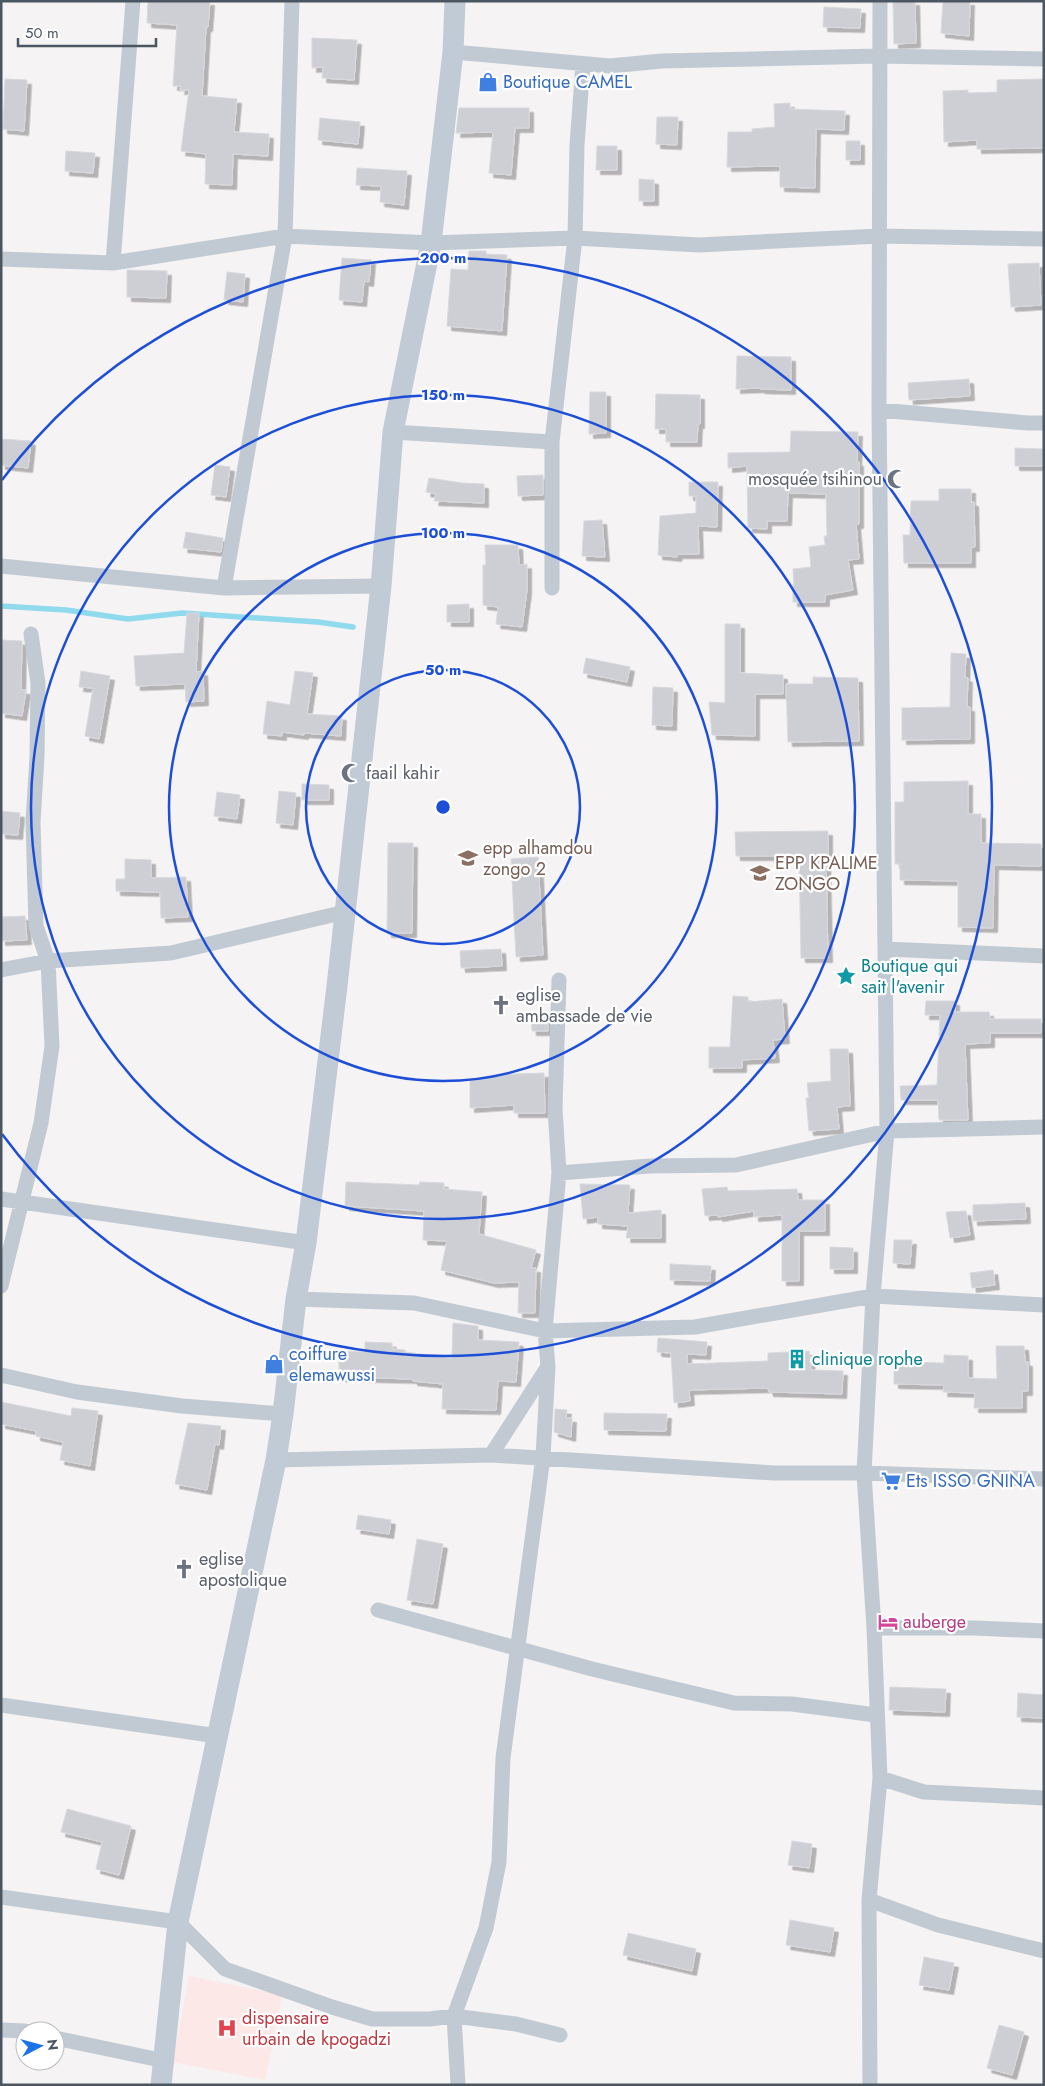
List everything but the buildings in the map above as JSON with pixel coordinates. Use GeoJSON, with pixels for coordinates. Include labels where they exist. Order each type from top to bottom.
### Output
{"type":"FeatureCollection","features":[{"type":"Feature","properties":{"kind":"street"},"geometry":{"type":"LineString","coordinates":[[113,263],[133,1]]}},
{"type":"Feature","properties":{"kind":"street"},"geometry":{"type":"LineString","coordinates":[[224,588],[285,236],[292,1]]}},
{"type":"Feature","properties":{"kind":"street"},"geometry":{"type":"LineString","coordinates":[[161,2085],[178,1922],[276,1460],[283,1414],[296,1299],[306,1243],[345,912],[381,586],[394,432],[432,243],[453,52],[456,1]]}},
{"type":"Feature","properties":{"kind":"street"},"geometry":{"type":"LineString","coordinates":[[870,2085],[869,1900],[880,1778],[874,1628],[864,1473],[873,1296],[887,1131],[879,410],[878,56],[880,1]]}},
{"type":"Feature","properties":{"kind":"street"},"geometry":{"type":"LineString","coordinates":[[453,52],[610,66],[662,61],[878,56],[1044,59]]}},
{"type":"Feature","properties":{"kind":"street"},"geometry":{"type":"LineString","coordinates":[[552,588],[552,442],[575,238],[577,145],[583,64]]}},
{"type":"Feature","properties":{"kind":"street"},"geometry":{"type":"LineString","coordinates":[[1,260],[113,263],[285,236],[432,243],[575,238],[699,244],[879,236],[1044,239]]}},
{"type":"Feature","properties":{"kind":"street"},"geometry":{"type":"LineString","coordinates":[[879,410],[1044,423]]}},
{"type":"Feature","properties":{"kind":"street"},"geometry":{"type":"LineString","coordinates":[[394,432],[552,442]]}},
{"type":"Feature","properties":{"kind":"street"},"geometry":{"type":"LineString","coordinates":[[1,566],[224,588],[381,586]]}},
{"type":"Feature","properties":{"kind":"street"},"geometry":{"type":"LineString","coordinates":[[1,1286],[41,1123],[52,1046],[48,961],[36,926],[33,822],[37,757],[38,683],[32,634]]}},
{"type":"Feature","properties":{"kind":"street"},"geometry":{"type":"LineString","coordinates":[[1,970],[48,961],[171,953],[345,912]]}},
{"type":"Feature","properties":{"kind":"street"},"geometry":{"type":"LineString","coordinates":[[885,949],[1044,956]]}},
{"type":"Feature","properties":{"kind":"street"},"geometry":{"type":"LineString","coordinates":[[458,2085],[454,2016],[486,1928],[499,1862],[503,1758],[543,1457],[548,1367],[545,1331],[559,1173],[555,1108],[559,980]]}},
{"type":"Feature","properties":{"kind":"street"},"geometry":{"type":"LineString","coordinates":[[559,1173],[650,1166],[736,1165],[887,1131],[1044,1127]]}},
{"type":"Feature","properties":{"kind":"street"},"geometry":{"type":"LineString","coordinates":[[1,1200],[306,1243]]}},
{"type":"Feature","properties":{"kind":"street"},"geometry":{"type":"LineString","coordinates":[[296,1299],[414,1303],[545,1331],[695,1327],[873,1296],[1044,1305]]}},
{"type":"Feature","properties":{"kind":"street"},"geometry":{"type":"LineString","coordinates":[[491,1455],[548,1367]]}},
{"type":"Feature","properties":{"kind":"street"},"geometry":{"type":"LineString","coordinates":[[1,1375],[77,1392],[182,1406],[283,1414]]}},
{"type":"Feature","properties":{"kind":"street"},"geometry":{"type":"LineString","coordinates":[[276,1460],[491,1455],[774,1474],[864,1473],[1044,1479]]}},
{"type":"Feature","properties":{"kind":"street"},"geometry":{"type":"LineString","coordinates":[[378,1610],[592,1669],[734,1703],[792,1704],[876,1715]]}},
{"type":"Feature","properties":{"kind":"street"},"geometry":{"type":"LineString","coordinates":[[874,1628],[975,1628],[1044,1632]]}},
{"type":"Feature","properties":{"kind":"street"},"geometry":{"type":"LineString","coordinates":[[1,1705],[218,1736]]}},
{"type":"Feature","properties":{"kind":"street"},"geometry":{"type":"LineString","coordinates":[[880,1778],[924,1792],[1044,1798]]}},
{"type":"Feature","properties":{"kind":"street"},"geometry":{"type":"LineString","coordinates":[[1,1897],[178,1922],[225,1969],[332,2008],[372,2018],[429,2019],[454,2016],[516,2024],[560,2035]]}},
{"type":"Feature","properties":{"kind":"street"},"geometry":{"type":"LineString","coordinates":[[869,1900],[938,1926],[1044,1951]]}},
{"type":"Feature","properties":{"kind":"street"},"geometry":{"type":"LineString","coordinates":[[1,2030],[15,2031]]}},
{"type":"Feature","properties":{"kind":"street"},"geometry":{"type":"LineString","coordinates":[[65,2040],[165,2061]]}},
{"type":"Feature","properties":{"kind":"shaded area","name":"dispensaire urbain de kpogadzi"},"geometry":{"type":"Polygon","coordinates":[[[189,1976],[282,1995],[265,2080],[173,2062],[189,1976]]]}},
{"type":"Feature","properties":{"kind":"waterway"},"geometry":{"type":"LineString","coordinates":[[1,606],[66,610],[128,619],[182,613],[318,622],[353,627]]}},
{"type":"Feature","properties":{"kind":"place","name":"Boutique CAMEL"},"geometry":{"type":"Point","coordinates":[488,82]}},
{"type":"Feature","properties":{"kind":"place","name":"mosquée tsihinou"},"geometry":{"type":"Point","coordinates":[897,479]}},
{"type":"Feature","properties":{"kind":"place","name":"faail kahir"},"geometry":{"type":"Point","coordinates":[351,773]}},
{"type":"Feature","properties":{"kind":"place","name":"epp alhamdou zongo 2"},"geometry":{"type":"Point","coordinates":[468,858]}},
{"type":"Feature","properties":{"kind":"place","name":"EPP KPALIME ZONGO"},"geometry":{"type":"Point","coordinates":[760,873]}},
{"type":"Feature","properties":{"kind":"place","name":"Boutique qui sait l'avenir"},"geometry":{"type":"Point","coordinates":[846,976]}},
{"type":"Feature","properties":{"kind":"place","name":"eglise ambassade de vie"},"geometry":{"type":"Point","coordinates":[501,1005]}},
{"type":"Feature","properties":{"kind":"place","name":"clinique rophe"},"geometry":{"type":"Point","coordinates":[797,1359]}},
{"type":"Feature","properties":{"kind":"place","name":"coiffure elemawussi"},"geometry":{"type":"Point","coordinates":[274,1364]}},
{"type":"Feature","properties":{"kind":"place","name":"Ets ISSO GNINA"},"geometry":{"type":"Point","coordinates":[891,1481]}},
{"type":"Feature","properties":{"kind":"place","name":"eglise apostolique"},"geometry":{"type":"Point","coordinates":[184,1569]}},
{"type":"Feature","properties":{"kind":"place","name":"auberge"},"geometry":{"type":"Point","coordinates":[888,1622]}},
{"type":"Feature","properties":{"kind":"place","name":"dispensaire urbain de kpogadzi"},"geometry":{"type":"Point","coordinates":[227,2028]}}]}
